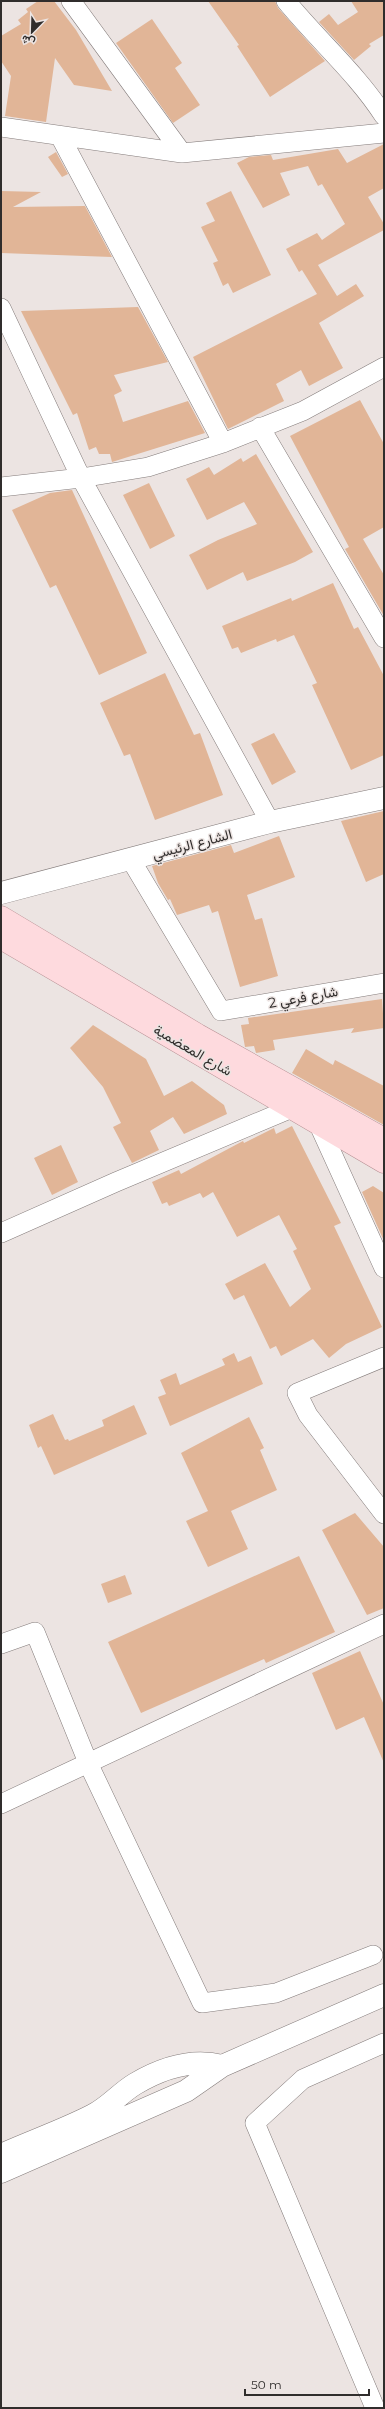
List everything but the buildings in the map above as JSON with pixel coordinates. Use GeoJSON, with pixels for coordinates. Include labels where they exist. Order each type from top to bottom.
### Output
{"type":"FeatureCollection","features":[{"type":"Feature","properties":{"kind":"main road","name":"الشارع الرئيسي"},"geometry":{"type":"LineString","coordinates":[[1,894],[270,822],[384,798]]}},
{"type":"Feature","properties":{"kind":"main road","name":"شارع المعضمية"},"geometry":{"type":"LineString","coordinates":[[1,916],[198,1035],[384,1139]]}},
{"type":"Feature","properties":{"kind":"main road","name":"شارع المعضمية"},"geometry":{"type":"LineString","coordinates":[[1,938],[384,1162]]}},
{"type":"Feature","properties":{"kind":"main road"},"geometry":{"type":"LineString","coordinates":[[1,2172],[186,2091],[222,2066],[384,1995]]}},
{"type":"Feature","properties":{"kind":"main road"},"geometry":{"type":"LineString","coordinates":[[1,2155],[92,2115],[109,2105],[135,2084],[176,2065],[191,2062],[207,2062],[222,2066]]}},
{"type":"Feature","properties":{"kind":"street"},"geometry":{"type":"LineString","coordinates":[[71,1],[182,154]]}},
{"type":"Feature","properties":{"kind":"street"},"geometry":{"type":"LineString","coordinates":[[286,1],[309,30],[379,97],[384,116]]}},
{"type":"Feature","properties":{"kind":"street"},"geometry":{"type":"LineString","coordinates":[[1,127],[182,154],[384,133]]}},
{"type":"Feature","properties":{"kind":"street"},"geometry":{"type":"LineString","coordinates":[[60,136],[223,443]]}},
{"type":"Feature","properties":{"kind":"street"},"geometry":{"type":"LineString","coordinates":[[1,308],[81,478],[270,822]]}},
{"type":"Feature","properties":{"kind":"street"},"geometry":{"type":"LineString","coordinates":[[1,487],[81,478],[148,467],[223,443],[260,426],[304,411],[384,367]]}},
{"type":"Feature","properties":{"kind":"street"},"geometry":{"type":"LineString","coordinates":[[260,426],[384,638]]}},
{"type":"Feature","properties":{"kind":"street","name":"شارع فرعي 2"},"geometry":{"type":"LineString","coordinates":[[131,860],[221,1012],[384,983]]}},
{"type":"Feature","properties":{"kind":"street"},"geometry":{"type":"LineString","coordinates":[[1,1233],[116,1182],[292,1108]]}},
{"type":"Feature","properties":{"kind":"street"},"geometry":{"type":"LineString","coordinates":[[319,1125],[384,1268]]}},
{"type":"Feature","properties":{"kind":"street"},"geometry":{"type":"LineString","coordinates":[[384,1357],[296,1393],[308,1415],[384,1514]]}},
{"type":"Feature","properties":{"kind":"street"},"geometry":{"type":"LineString","coordinates":[[1,1804],[89,1765],[384,1624]]}},
{"type":"Feature","properties":{"kind":"street"},"geometry":{"type":"LineString","coordinates":[[1,1644],[35,1632],[89,1765],[202,2003],[276,1993],[373,1955]]}},
{"type":"Feature","properties":{"kind":"street"},"geometry":{"type":"LineString","coordinates":[[375,2408],[255,2123],[303,2079],[384,2043]]}}]}
